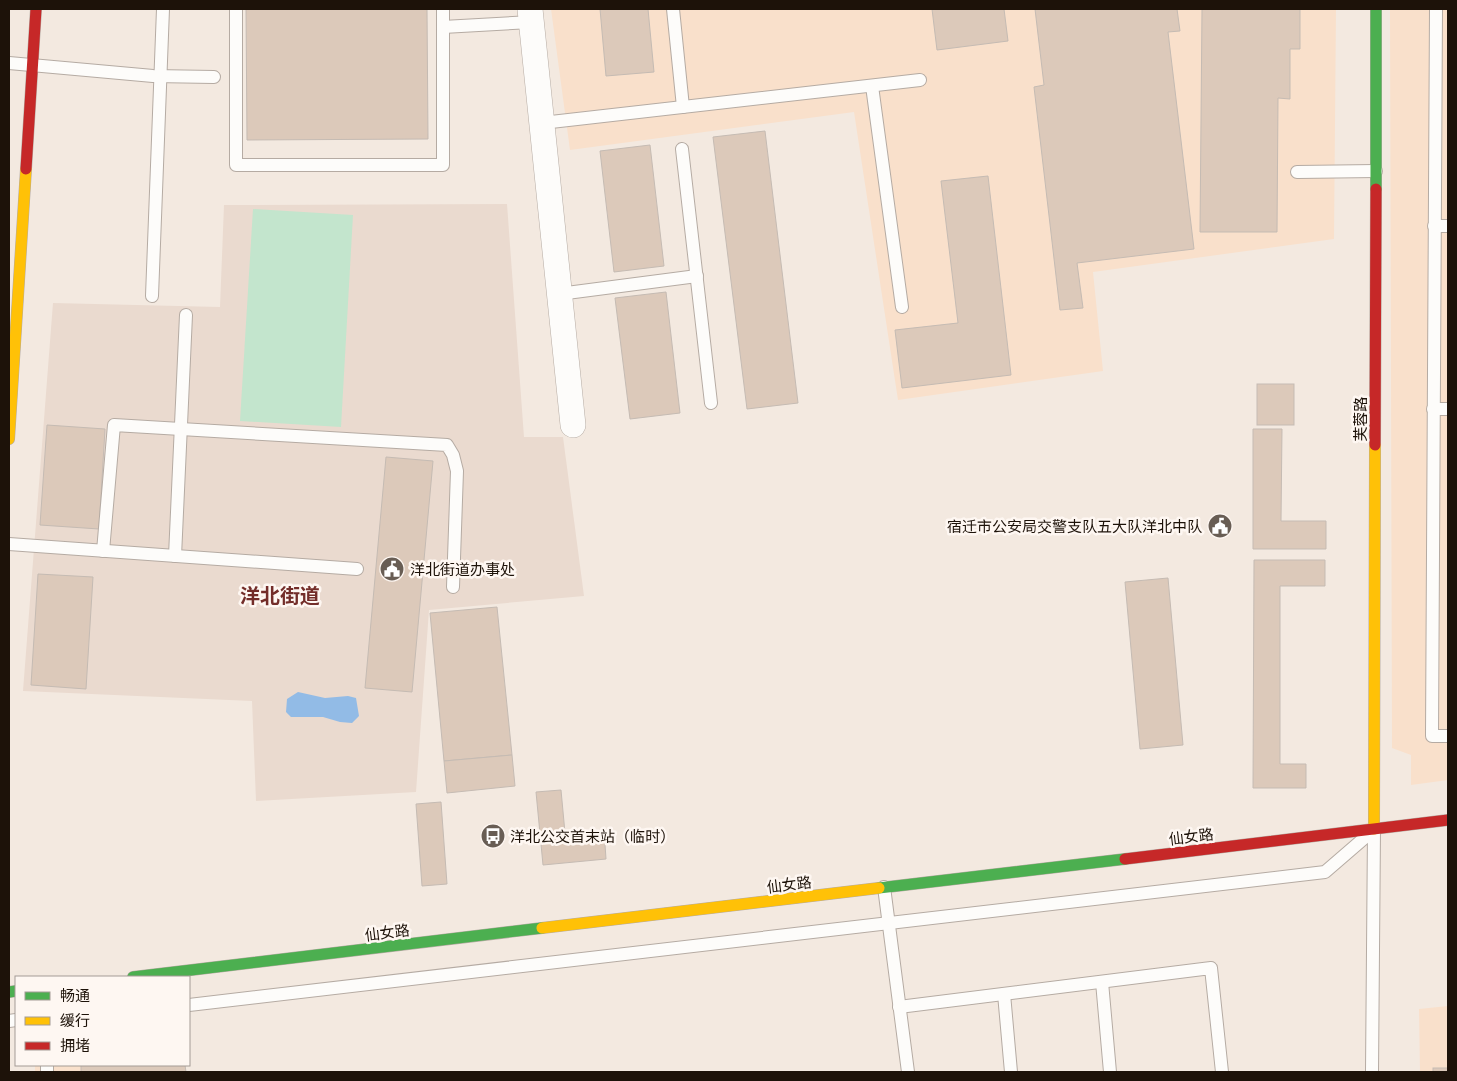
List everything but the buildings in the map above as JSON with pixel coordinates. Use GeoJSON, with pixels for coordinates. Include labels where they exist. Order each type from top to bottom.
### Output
{"type":"FeatureCollection","features":[{"type":"Feature","properties":{"kind":"street"},"geometry":{"type":"LineString","coordinates":[[9,439],[36,9]]}},
{"type":"Feature","properties":{"kind":"street","name":"芙蓉路"},"geometry":{"type":"LineString","coordinates":[[1374,829],[1376,9]]}},
{"type":"Feature","properties":{"kind":"street"},"geometry":{"type":"LineString","coordinates":[[531,16],[573,425]]}},
{"type":"Feature","properties":{"kind":"street","name":"仙女路"},"geometry":{"type":"LineString","coordinates":[[141,976],[1448,820]]}},
{"type":"Feature","properties":{"kind":"lane"},"geometry":{"type":"LineString","coordinates":[[152,296],[163,9]]}},
{"type":"Feature","properties":{"kind":"lane"},"geometry":{"type":"LineString","coordinates":[[236,9],[236,165],[443,166],[444,9]]}},
{"type":"Feature","properties":{"kind":"lane"},"geometry":{"type":"LineString","coordinates":[[673,9],[683,107]]}},
{"type":"Feature","properties":{"kind":"lane"},"geometry":{"type":"LineString","coordinates":[[1436,9],[1442,54],[1434,226],[1432,736],[1448,736]]}},
{"type":"Feature","properties":{"kind":"lane"},"geometry":{"type":"LineString","coordinates":[[444,27],[531,16]]}},
{"type":"Feature","properties":{"kind":"lane"},"geometry":{"type":"LineString","coordinates":[[9,63],[161,76],[214,77]]}},
{"type":"Feature","properties":{"kind":"lane"},"geometry":{"type":"LineString","coordinates":[[542,123],[920,80]]}},
{"type":"Feature","properties":{"kind":"lane"},"geometry":{"type":"LineString","coordinates":[[872,86],[902,306]]}},
{"type":"Feature","properties":{"kind":"lane"},"geometry":{"type":"LineString","coordinates":[[682,149],[711,403]]}},
{"type":"Feature","properties":{"kind":"lane"},"geometry":{"type":"LineString","coordinates":[[1298,172],[1376,171]]}},
{"type":"Feature","properties":{"kind":"lane"},"geometry":{"type":"LineString","coordinates":[[1434,226],[1448,226]]}},
{"type":"Feature","properties":{"kind":"lane"},"geometry":{"type":"LineString","coordinates":[[559,294],[697,276]]}},
{"type":"Feature","properties":{"kind":"lane"},"geometry":{"type":"LineString","coordinates":[[175,556],[186,315]]}},
{"type":"Feature","properties":{"kind":"lane"},"geometry":{"type":"LineString","coordinates":[[1433,409],[1448,409]]}},
{"type":"Feature","properties":{"kind":"lane"},"geometry":{"type":"LineString","coordinates":[[104,552],[114,425],[447,445],[453,455],[457,471],[453,586]]}},
{"type":"Feature","properties":{"kind":"lane"},"geometry":{"type":"LineString","coordinates":[[9,544],[357,569]]}},
{"type":"Feature","properties":{"kind":"lane"},"geometry":{"type":"LineString","coordinates":[[190,1005],[1325,872],[1374,829]]}},
{"type":"Feature","properties":{"kind":"lane"},"geometry":{"type":"LineString","coordinates":[[1372,1072],[1374,829]]}},
{"type":"Feature","properties":{"kind":"lane"},"geometry":{"type":"LineString","coordinates":[[884,888],[908,1072]]}},
{"type":"Feature","properties":{"kind":"lane"},"geometry":{"type":"LineString","coordinates":[[899,1007],[1211,968],[1222,1072]]}},
{"type":"Feature","properties":{"kind":"lane"},"geometry":{"type":"LineString","coordinates":[[1102,982],[1110,1072]]}},
{"type":"Feature","properties":{"kind":"lane"},"geometry":{"type":"LineString","coordinates":[[1004,994],[1011,1072]]}},
{"type":"Feature","properties":{"kind":"shaded area"},"geometry":{"type":"Polygon","coordinates":[[[551,9],[1336,9],[1334,239],[1093,272],[1103,371],[898,400],[854,112],[570,150],[551,9]]]}},
{"type":"Feature","properties":{"kind":"shaded area"},"geometry":{"type":"Polygon","coordinates":[[[1390,9],[1448,9],[1448,780],[1411,785],[1411,755],[1392,748],[1390,9]]]}},
{"type":"Feature","properties":{"kind":"shaded area"},"geometry":{"type":"Polygon","coordinates":[[[507,204],[524,437],[563,437],[584,596],[429,610],[416,792],[256,801],[252,701],[23,691],[53,303],[220,307],[224,205],[507,204]]]}},
{"type":"Feature","properties":{"kind":"shaded area"},"geometry":{"type":"Polygon","coordinates":[[[1448,1006],[1448,1072],[1420,1072],[1419,1009],[1448,1006]]]}},
{"type":"Feature","properties":{"kind":"shaded area"},"geometry":{"type":"Polygon","coordinates":[[[35,1066],[185,1066],[186,1072],[35,1072],[35,1066]]]}},
{"type":"Feature","properties":{"kind":"green space"},"geometry":{"type":"Polygon","coordinates":[[[253,209],[353,215],[341,427],[240,421],[253,209]]]}},
{"type":"Feature","properties":{"kind":"water"},"geometry":{"type":"Polygon","coordinates":[[[298,692],[325,698],[348,696],[356,698],[359,716],[352,723],[323,717],[291,717],[286,712],[287,699],[298,692]]]}},
{"type":"Feature","properties":{"kind":"traffic: fast"},"geometry":{"type":"LineString","coordinates":[[1376,9],[1376,189]]}},
{"type":"Feature","properties":{"kind":"traffic: fast"},"geometry":{"type":"LineString","coordinates":[[879,888],[1125,859]]}},
{"type":"Feature","properties":{"kind":"traffic: fast"},"geometry":{"type":"LineString","coordinates":[[141,976],[542,928]]}},
{"type":"Feature","properties":{"kind":"traffic: fast"},"geometry":{"type":"LineString","coordinates":[[9,992],[15,991]]}},
{"type":"Feature","properties":{"kind":"traffic: slow"},"geometry":{"type":"LineString","coordinates":[[9,439],[26,169]]}},
{"type":"Feature","properties":{"kind":"traffic: slow"},"geometry":{"type":"LineString","coordinates":[[1374,829],[1375,445]]}},
{"type":"Feature","properties":{"kind":"traffic: slow"},"geometry":{"type":"LineString","coordinates":[[542,928],[879,888]]}},
{"type":"Feature","properties":{"kind":"traffic: jam"},"geometry":{"type":"LineString","coordinates":[[26,169],[36,9]]}},
{"type":"Feature","properties":{"kind":"traffic: jam"},"geometry":{"type":"LineString","coordinates":[[1375,445],[1376,189]]}},
{"type":"Feature","properties":{"kind":"traffic: jam"},"geometry":{"type":"LineString","coordinates":[[1125,859],[1448,820]]}},
{"type":"Feature","properties":{"kind":"place","name":"宿迁市公安局交警支队五大队洋北中队"},"geometry":{"type":"Point","coordinates":[1220,526]}},
{"type":"Feature","properties":{"kind":"place","name":"洋北街道办事处"},"geometry":{"type":"Point","coordinates":[392,569]}},
{"type":"Feature","properties":{"kind":"place","name":"洋北公交首末站（临时）"},"geometry":{"type":"Point","coordinates":[493,836]}},
{"type":"Feature","properties":{"kind":"district","name":"洋北街道"},"geometry":{"type":"Point","coordinates":[280,595]}}]}
